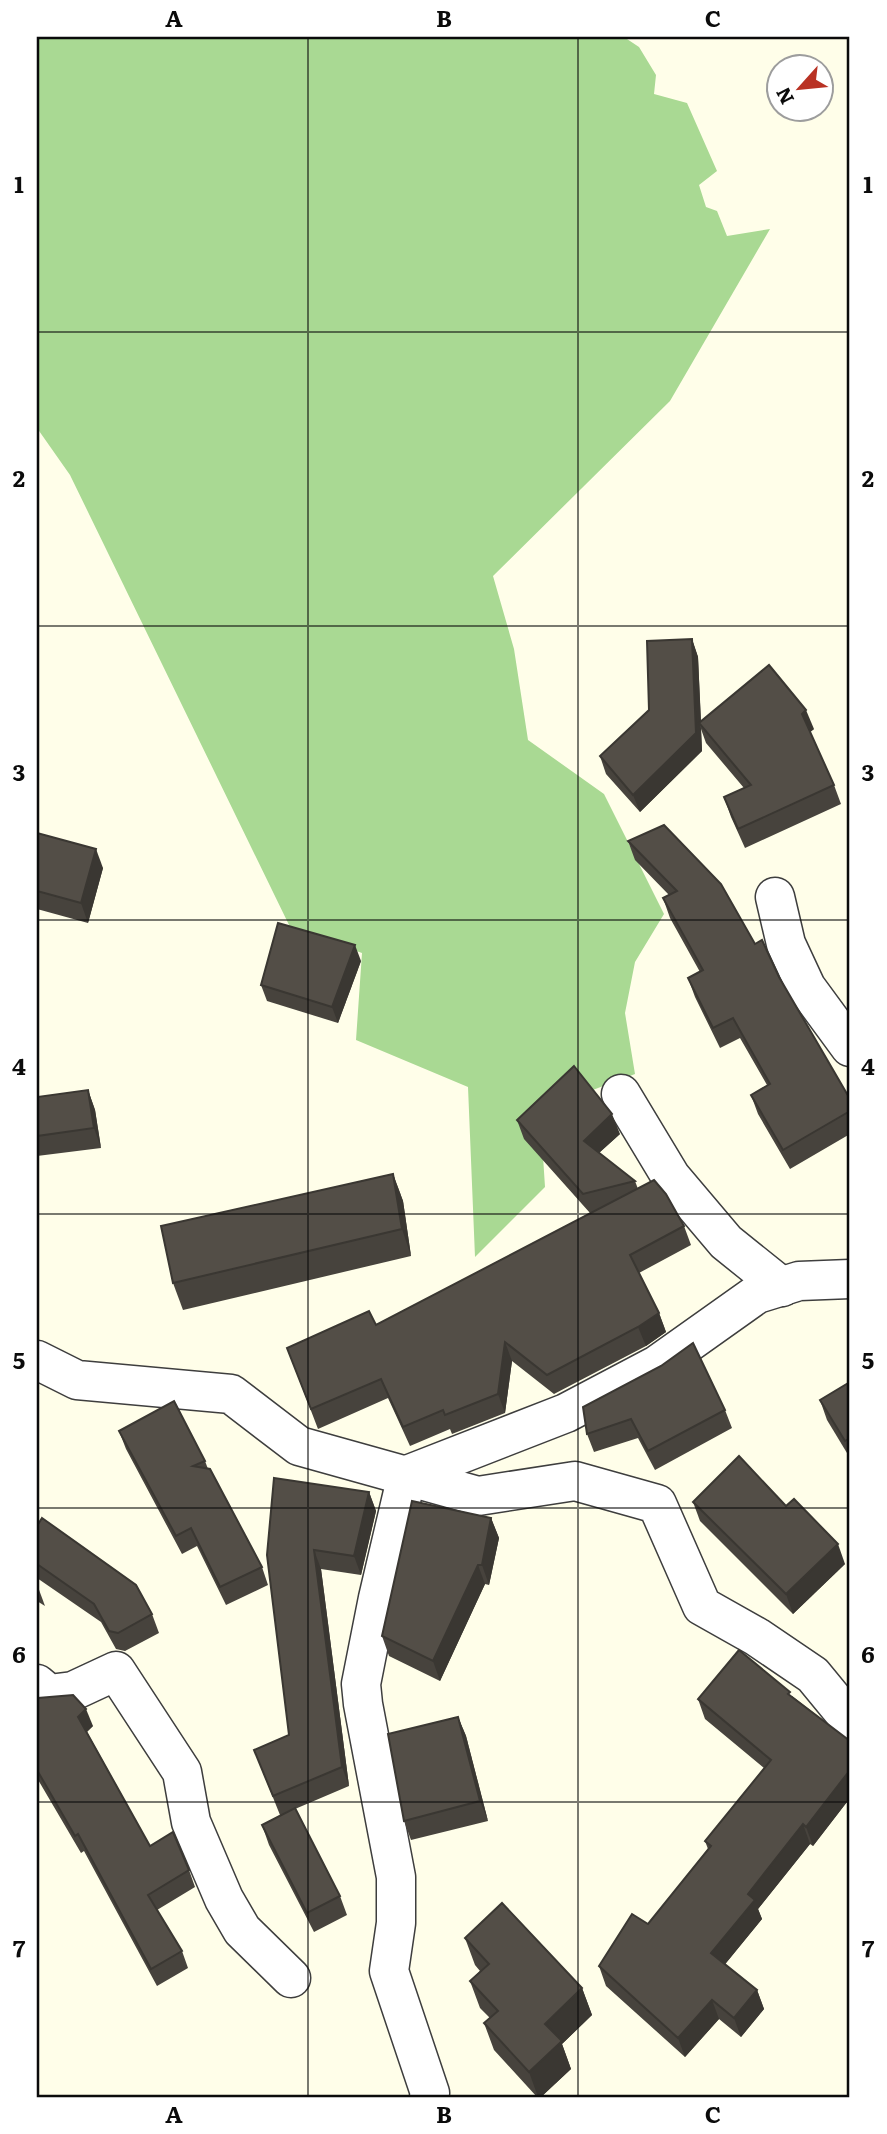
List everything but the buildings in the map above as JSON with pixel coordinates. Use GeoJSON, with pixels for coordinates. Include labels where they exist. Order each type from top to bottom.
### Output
{"type":"FeatureCollection","features":[{"type":"Feature","properties":{"kind":"street"},"geometry":{"type":"LineString","coordinates":[[775,897],[786,944],[806,987],[850,1047]]}},
{"type":"Feature","properties":{"kind":"street"},"geometry":{"type":"LineString","coordinates":[[621,1094],[671,1177],[726,1241],[782,1287]]}},
{"type":"Feature","properties":{"kind":"street"},"geometry":{"type":"LineString","coordinates":[[407,1475],[566,1413],[657,1366],[757,1294],[799,1281],[850,1279]]}},
{"type":"Feature","properties":{"kind":"street"},"geometry":{"type":"LineString","coordinates":[[37,1360],[77,1380],[231,1394],[299,1446],[478,1496],[575,1481],[657,1504],[702,1606],[757,1637],[813,1675],[850,1720]]}},
{"type":"Feature","properties":{"kind":"street"},"geometry":{"type":"LineString","coordinates":[[407,1475],[361,1684],[396,1877],[396,1923],[389,1971],[430,2093],[429,2097]]}},
{"type":"Feature","properties":{"kind":"street"},"geometry":{"type":"LineString","coordinates":[[37,1684],[49,1694],[73,1691],[116,1671],[182,1772],[191,1822],[224,1899],[242,1930],[291,1978]]}},
{"type":"Feature","properties":{"kind":"green space"},"geometry":{"type":"Polygon","coordinates":[[[37,37],[624,37],[639,47],[656,75],[654,94],[687,103],[717,171],[699,185],[706,207],[717,211],[727,236],[770,229],[670,401],[493,576],[514,649],[528,740],[604,794],[664,914],[635,962],[625,1013],[635,1074],[540,1110],[545,1187],[475,1257],[468,1087],[356,1040],[362,953],[290,927],[70,475],[37,428],[37,37]]]}}]}
